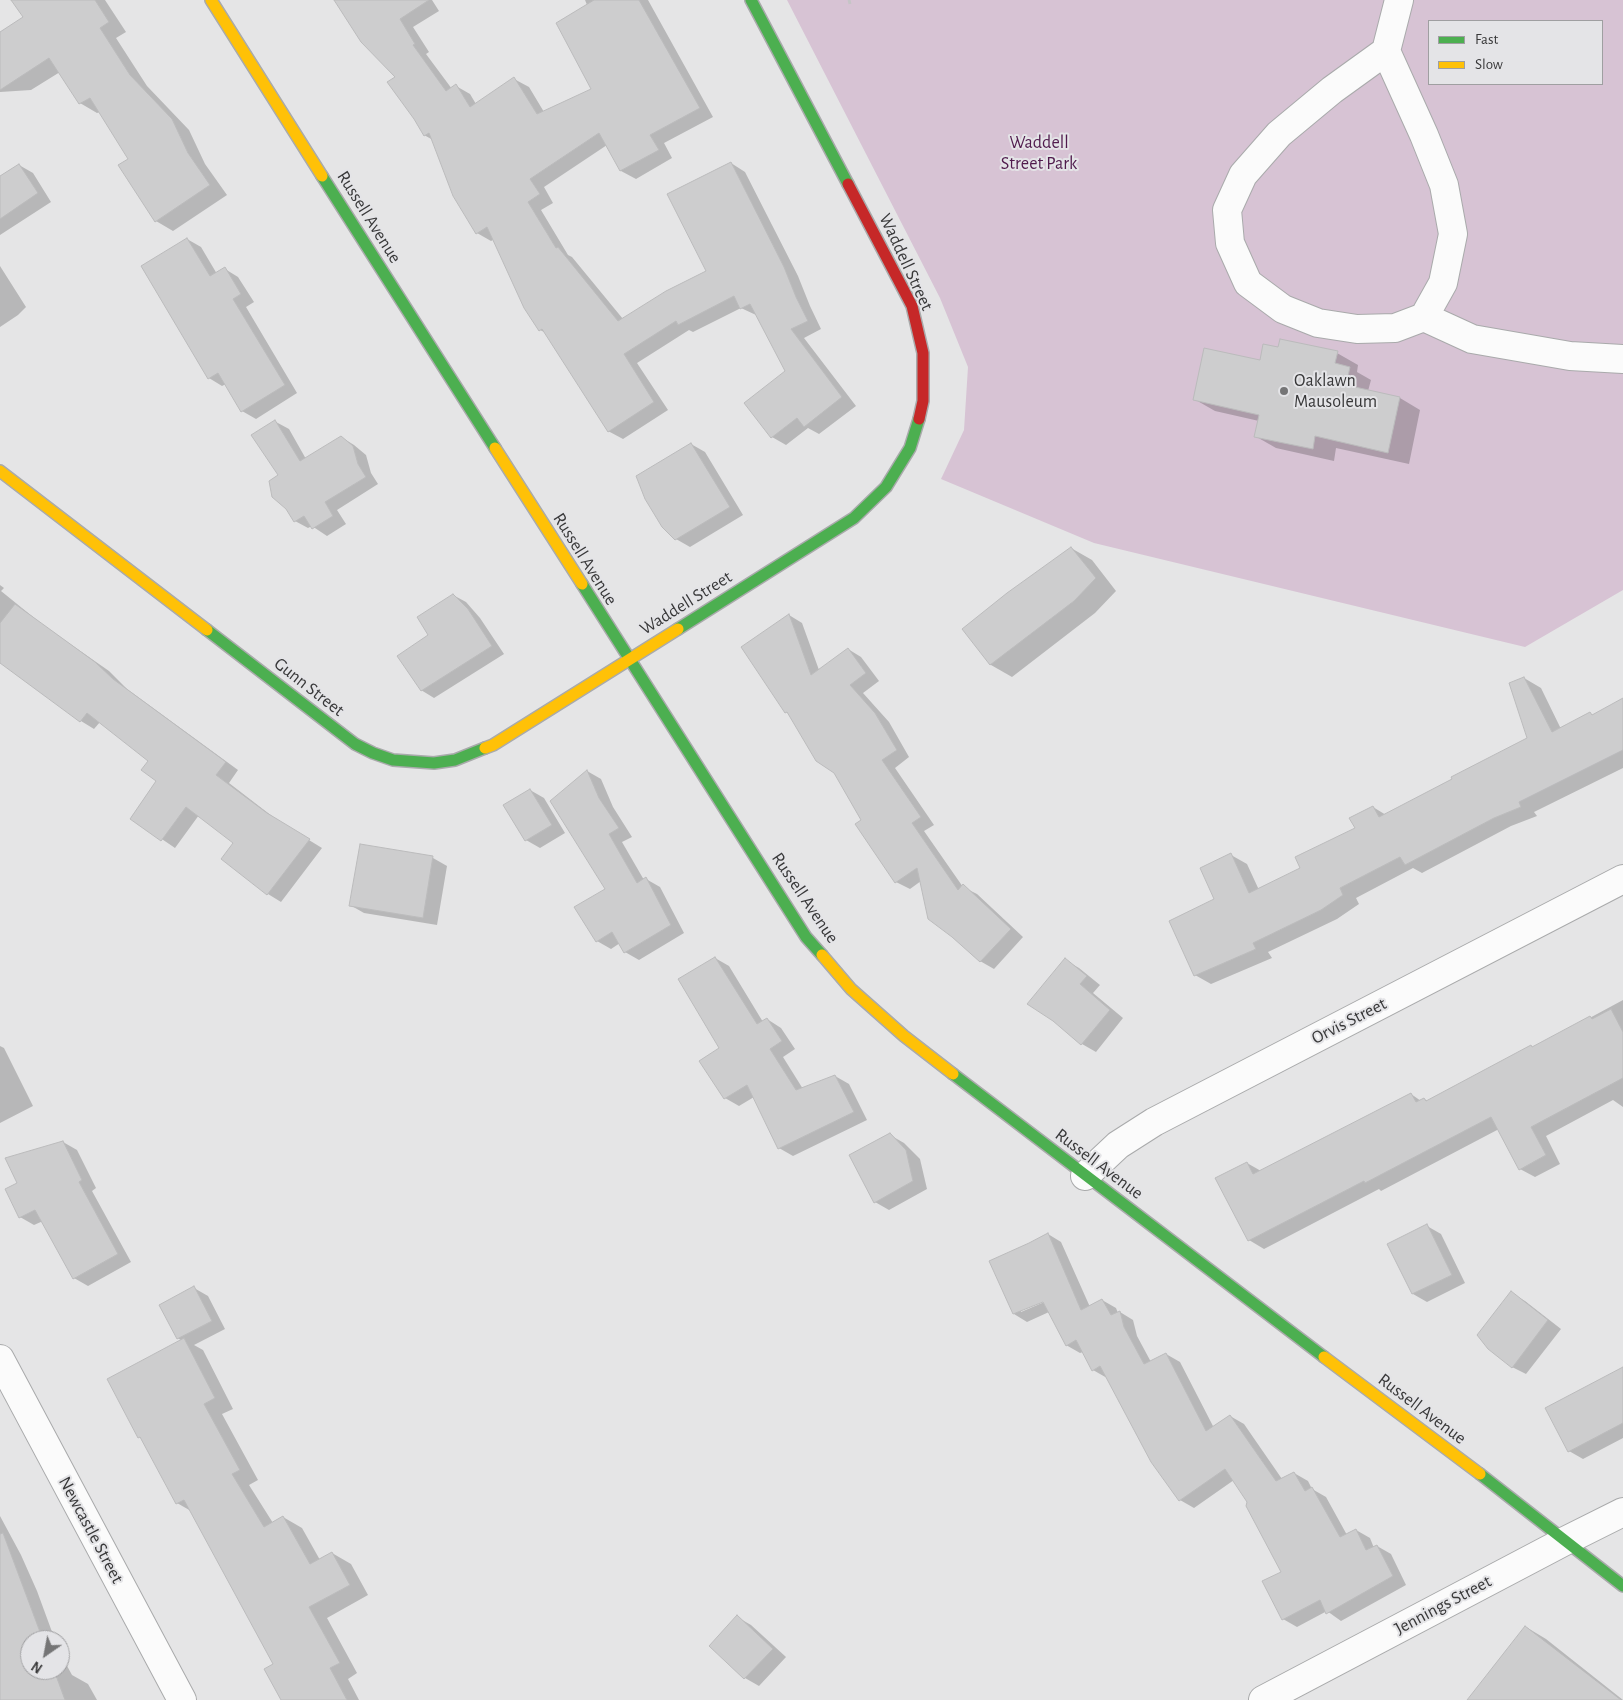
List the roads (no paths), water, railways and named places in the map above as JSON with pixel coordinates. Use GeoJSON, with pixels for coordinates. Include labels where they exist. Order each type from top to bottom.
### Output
{"type":"FeatureCollection","features":[{"type":"Feature","properties":{"kind":"street","name":"Russell Avenue"},"geometry":{"type":"LineString","coordinates":[[211,0],[806,937],[851,989],[904,1036],[1085,1176],[1507,1495],[1623,1586]]}},
{"type":"Feature","properties":{"kind":"street","name":"Waddell Street"},"geometry":{"type":"LineString","coordinates":[[629,660],[854,518],[886,487],[910,448],[918,425],[922,402],[923,353],[912,306],[856,196],[751,0]]}},
{"type":"Feature","properties":{"kind":"street"},"geometry":{"type":"LineString","coordinates":[[1386,51],[1332,90],[1279,134],[1243,175],[1227,210],[1230,243],[1248,283],[1283,309],[1318,322],[1357,329],[1395,328],[1424,317],[1443,283],[1453,234],[1444,185],[1424,135],[1386,51],[1399,0]]}},
{"type":"Feature","properties":{"kind":"street"},"geometry":{"type":"LineString","coordinates":[[1424,317],[1472,338],[1570,356],[1623,359]]}},
{"type":"Feature","properties":{"kind":"street","name":"Gunn Street"},"geometry":{"type":"LineString","coordinates":[[0,471],[355,744],[393,760],[434,763],[455,760],[493,745],[629,660]]}},
{"type":"Feature","properties":{"kind":"street","name":"Orvis Street"},"geometry":{"type":"LineString","coordinates":[[1085,1176],[1118,1145],[1154,1122],[1623,879]]}},
{"type":"Feature","properties":{"kind":"street","name":"Newcastle Street"},"geometry":{"type":"LineString","coordinates":[[0,1359],[182,1700]]}},
{"type":"Feature","properties":{"kind":"street","name":"Jennings Street"},"geometry":{"type":"LineString","coordinates":[[1263,1700],[1623,1512]]}},
{"type":"Feature","properties":{"kind":"place","name":"Oaklawn Mausoleum"},"geometry":{"type":"Point","coordinates":[1284,391]}},
{"type":"Feature","properties":{"kind":"park label","name":"Waddell Street Park"},"geometry":{"type":"Point","coordinates":[1039,153]}}]}
